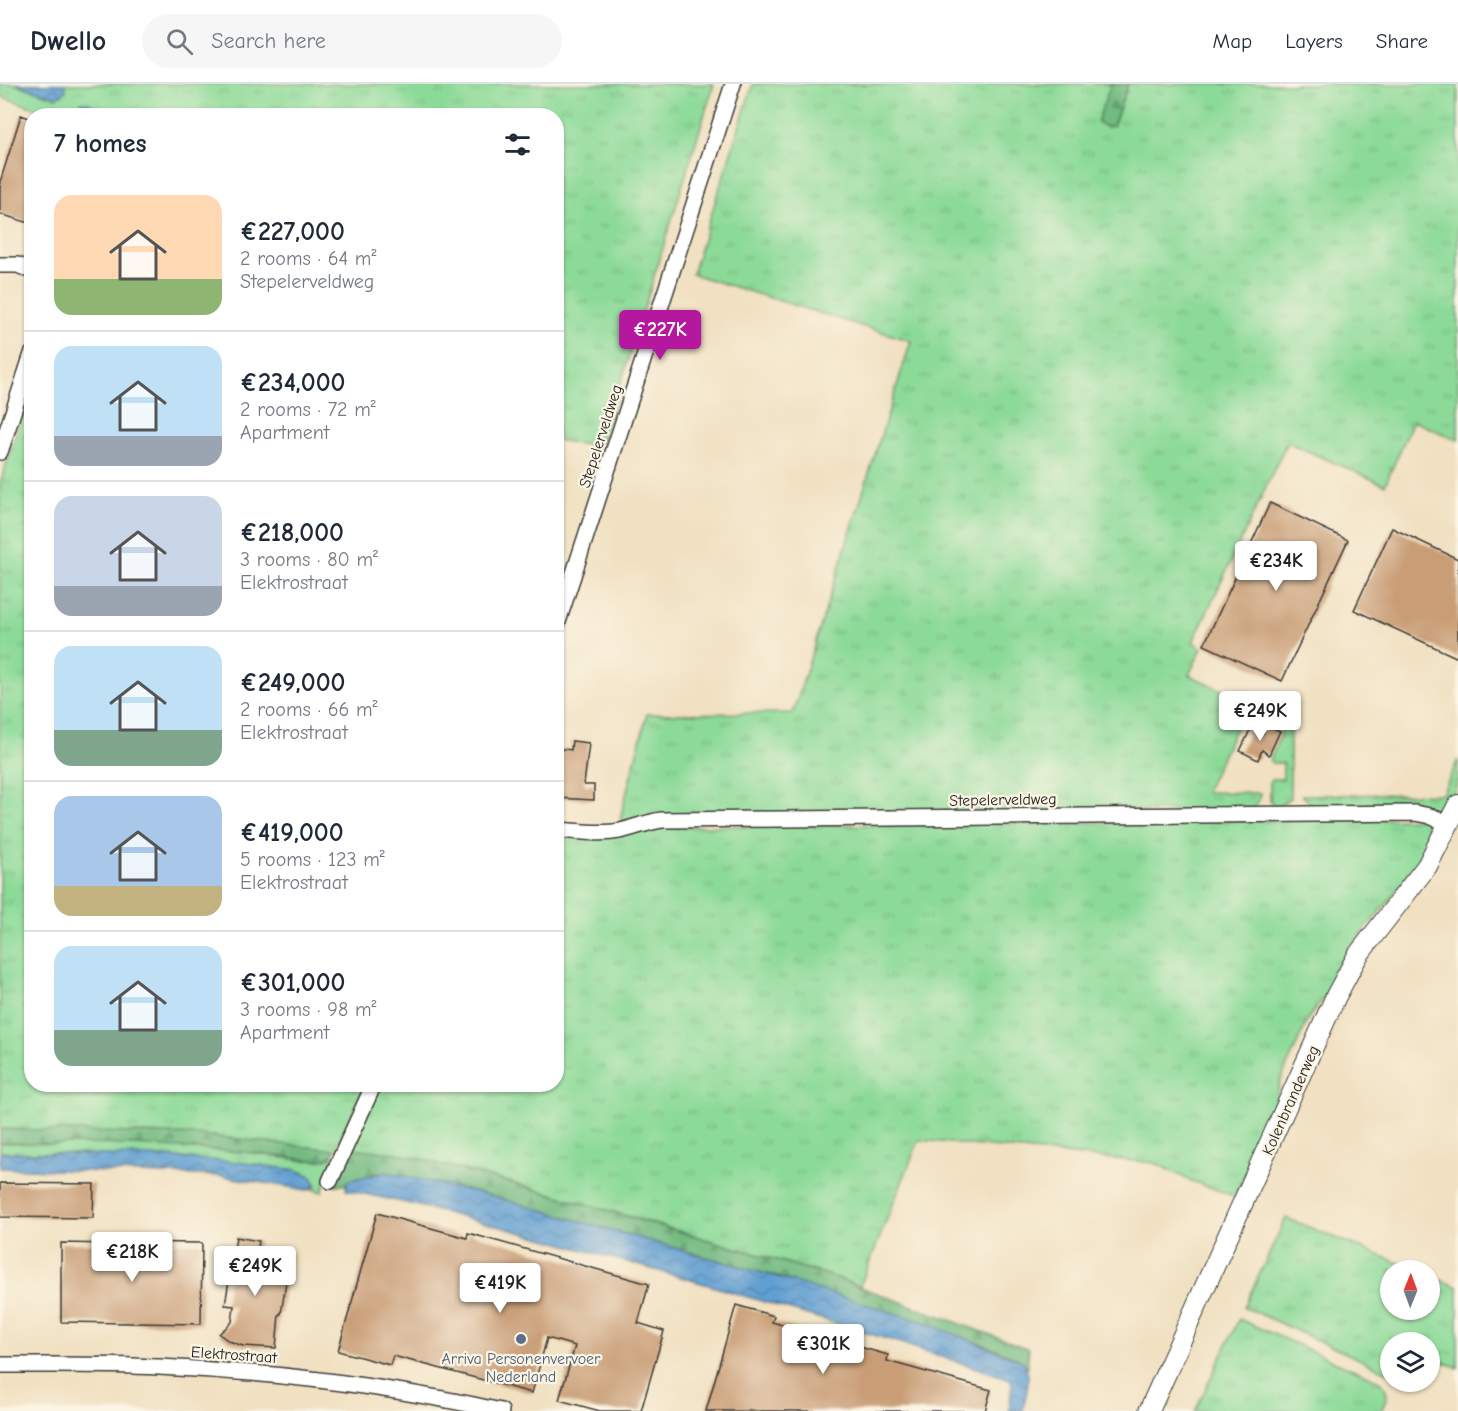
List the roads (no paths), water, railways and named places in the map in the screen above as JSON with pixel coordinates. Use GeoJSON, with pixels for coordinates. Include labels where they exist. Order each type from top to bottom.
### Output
{"type":"FeatureCollection","features":[{"type":"Feature","properties":{"kind":"main road","name":"Kolenbranderweg"},"geometry":{"type":"LineString","coordinates":[[1149,1411],[1336,996],[1358,955],[1427,866],[1458,805]]}},
{"type":"Feature","properties":{"kind":"street","name":"Stepelerveldweg"},"geometry":{"type":"LineString","coordinates":[[564,603],[733,84]]}},
{"type":"Feature","properties":{"kind":"street"},"geometry":{"type":"LineString","coordinates":[[0,265],[18,265],[24,268]]}},
{"type":"Feature","properties":{"kind":"street"},"geometry":{"type":"LineString","coordinates":[[0,452],[24,378]]}},
{"type":"Feature","properties":{"kind":"street","name":"Stepelerveldweg"},"geometry":{"type":"LineString","coordinates":[[564,830],[609,833],[662,820],[1415,813],[1449,824]]}},
{"type":"Feature","properties":{"kind":"street"},"geometry":{"type":"LineString","coordinates":[[330,1181],[370,1092]]}},
{"type":"Feature","properties":{"kind":"street","name":"Elektrostraat"},"geometry":{"type":"LineString","coordinates":[[0,1365],[159,1367],[295,1377],[377,1387],[464,1407],[501,1411]]}},
{"type":"Feature","properties":{"kind":"water"},"geometry":{"type":"Polygon","coordinates":[[[15,84],[65,84],[66,91],[56,97],[15,84]]]}},
{"type":"Feature","properties":{"kind":"water"},"geometry":{"type":"Polygon","coordinates":[[[81,102],[87,102],[96,108],[80,108],[81,102]]]}},
{"type":"Feature","properties":{"kind":"water"},"geometry":{"type":"Polygon","coordinates":[[[0,1152],[147,1156],[238,1162],[296,1170],[312,1177],[316,1184],[312,1189],[307,1190],[221,1176],[0,1168],[0,1152]]]}},
{"type":"Feature","properties":{"kind":"water"},"geometry":{"type":"Polygon","coordinates":[[[386,1172],[485,1194],[777,1277],[927,1323],[1022,1361],[1028,1372],[1023,1411],[1009,1411],[1012,1384],[1010,1379],[897,1342],[698,1282],[527,1234],[346,1190],[346,1182],[386,1172]]]}},
{"type":"Feature","properties":{"kind":"place","name":"Arriva Personenvervoer Nederland"},"geometry":{"type":"Point","coordinates":[521,1339]}}]}
